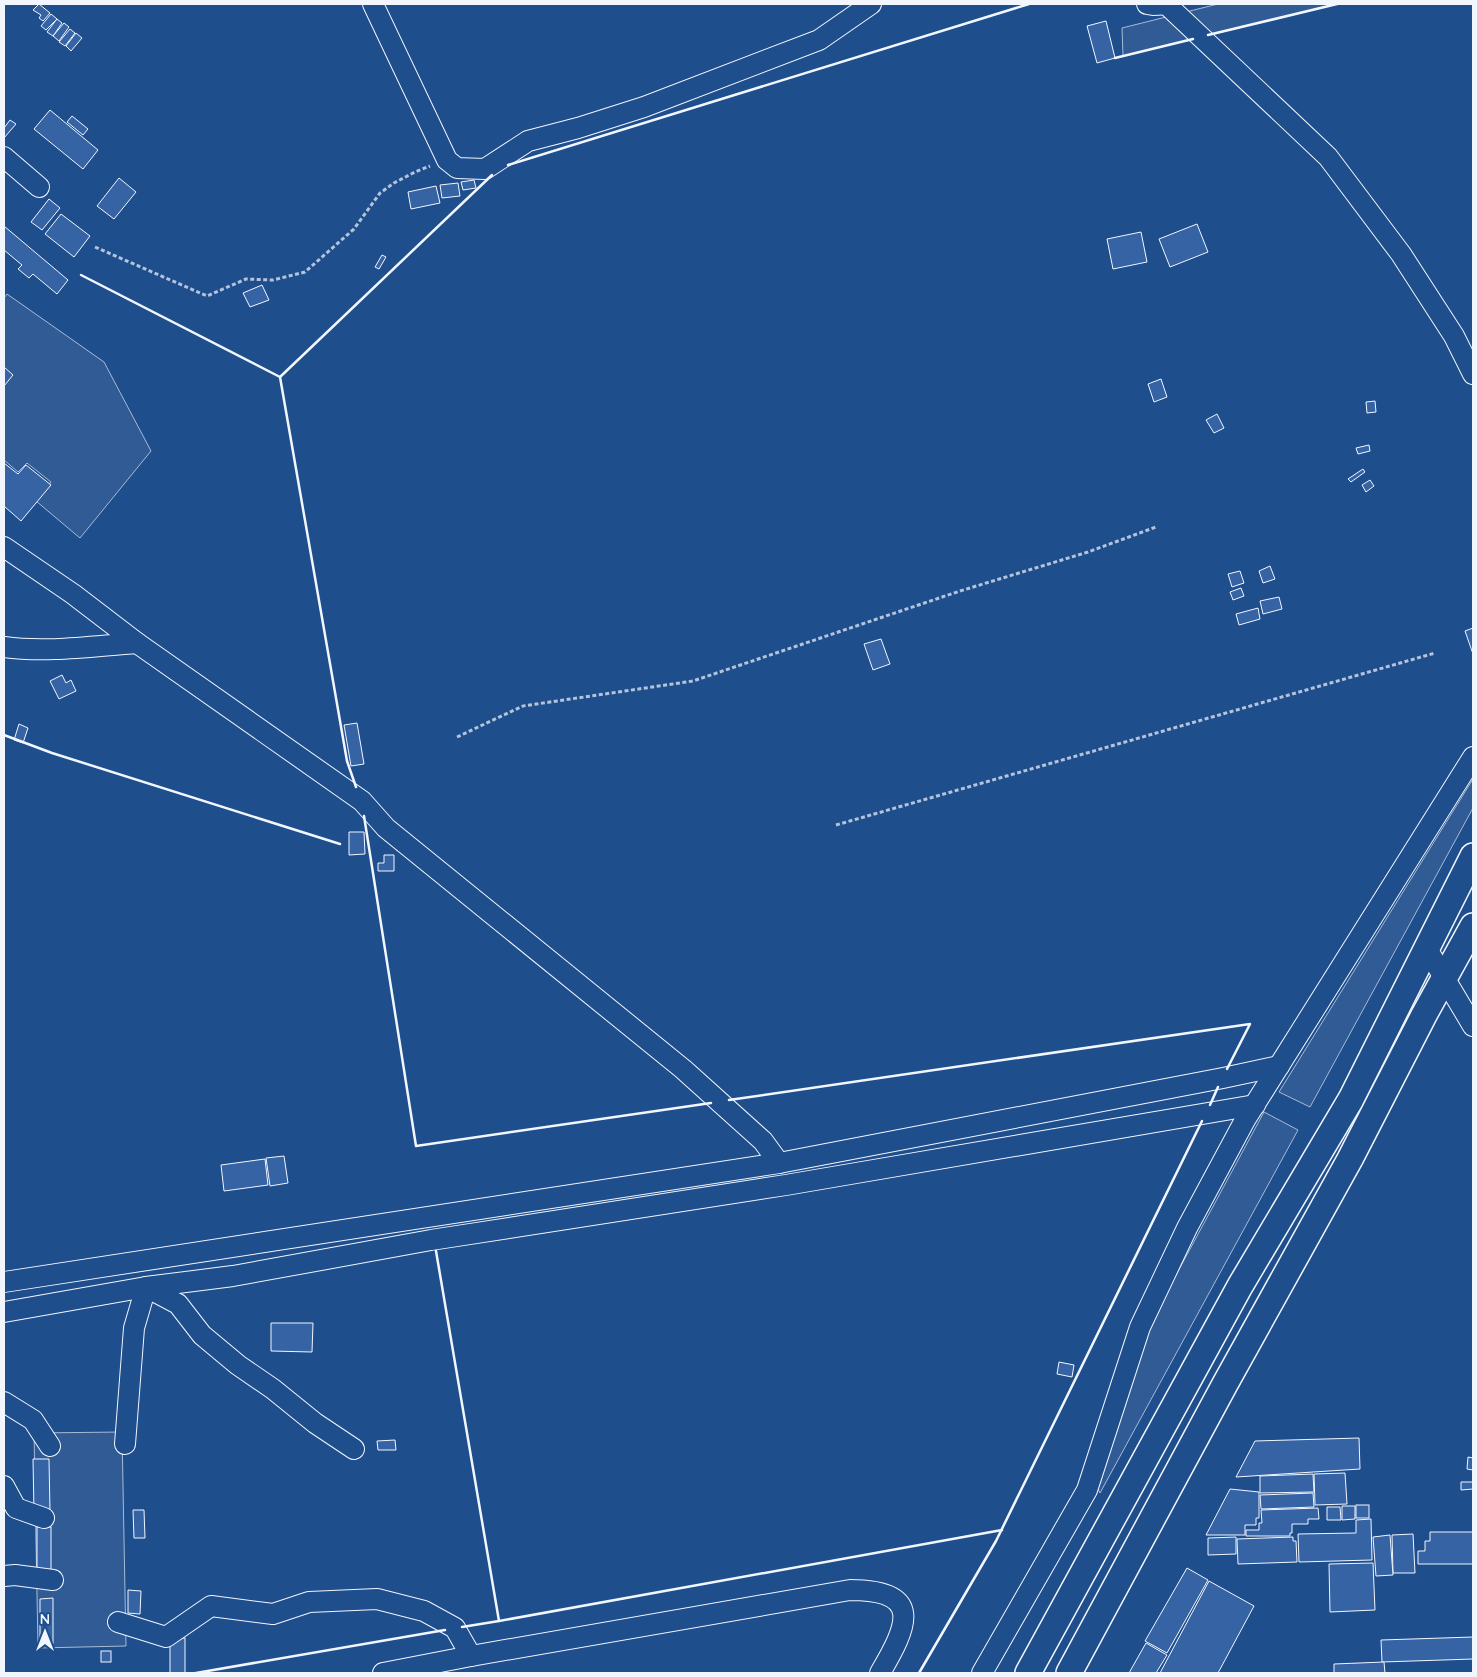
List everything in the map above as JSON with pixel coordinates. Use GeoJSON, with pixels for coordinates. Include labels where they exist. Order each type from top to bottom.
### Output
{"type":"FeatureCollection","features":[{"type":"Feature","properties":{"kind":"main road"},"geometry":{"type":"LineString","coordinates":[[1028,1673],[1240,1286],[1351,1099],[1473,856]]}},
{"type":"Feature","properties":{"kind":"main road"},"geometry":{"type":"LineString","coordinates":[[1069,1673],[1350,1159],[1473,926]]}},
{"type":"Feature","properties":{"kind":"street"},"geometry":{"type":"LineString","coordinates":[[373,4],[448,160],[457,168],[485,169],[528,141],[578,128],[644,107],[819,40],[871,4]]}},
{"type":"Feature","properties":{"kind":"street"},"geometry":{"type":"LineString","coordinates":[[1163,4],[1328,157],[1400,254],[1454,336],[1473,374]]}},
{"type":"Feature","properties":{"kind":"street"},"geometry":{"type":"LineString","coordinates":[[4,157],[40,187]]}},
{"type":"Feature","properties":{"kind":"street"},"geometry":{"type":"LineString","coordinates":[[4,547],[73,594],[137,643],[362,801],[386,828],[683,1069],[763,1141],[779,1163]]}},
{"type":"Feature","properties":{"kind":"street"},"geometry":{"type":"LineString","coordinates":[[4,647],[17,649],[53,648],[137,643]]}},
{"type":"Feature","properties":{"kind":"street"},"geometry":{"type":"LineString","coordinates":[[982,1673],[1087,1490],[1140,1327],[1187,1228],[1254,1105],[1473,757]]}},
{"type":"Feature","properties":{"kind":"street"},"geometry":{"type":"LineString","coordinates":[[1427,949],[1473,1026]]}},
{"type":"Feature","properties":{"kind":"street"},"geometry":{"type":"LineString","coordinates":[[4,1282],[779,1163],[1279,1066]]}},
{"type":"Feature","properties":{"kind":"street"},"geometry":{"type":"LineString","coordinates":[[4,1312],[146,1287],[233,1276],[431,1240],[786,1185],[1254,1105]]}},
{"type":"Feature","properties":{"kind":"street"},"geometry":{"type":"LineString","coordinates":[[125,1444],[134,1328],[146,1287]]}},
{"type":"Feature","properties":{"kind":"street"},"geometry":{"type":"LineString","coordinates":[[146,1287],[178,1304],[202,1335],[238,1365],[273,1388],[315,1423],[354,1449]]}},
{"type":"Feature","properties":{"kind":"street"},"geometry":{"type":"LineString","coordinates":[[4,1402],[33,1420],[50,1446]]}},
{"type":"Feature","properties":{"kind":"street"},"geometry":{"type":"LineString","coordinates":[[4,1486],[16,1508],[44,1518]]}},
{"type":"Feature","properties":{"kind":"street"},"geometry":{"type":"LineString","coordinates":[[4,1508],[25,1512]]}},
{"type":"Feature","properties":{"kind":"street"},"geometry":{"type":"LineString","coordinates":[[4,1576],[15,1575],[53,1580]]}},
{"type":"Feature","properties":{"kind":"street"},"geometry":{"type":"LineString","coordinates":[[383,1673],[834,1592],[866,1590],[881,1592],[895,1599],[903,1609],[903,1628],[880,1673]]}},
{"type":"Feature","properties":{"kind":"street"},"geometry":{"type":"LineString","coordinates":[[118,1622],[166,1637],[211,1606],[273,1614],[309,1602],[377,1599],[424,1611],[455,1628],[471,1656]]}},
{"type":"Feature","properties":{"kind":"path"},"geometry":{"type":"LineString","coordinates":[[95,247],[207,296],[246,279],[272,280],[304,272],[354,229],[380,193],[394,183],[415,172],[448,160]]}},
{"type":"Feature","properties":{"kind":"path"},"geometry":{"type":"LineString","coordinates":[[457,737],[523,706],[693,681],[960,591],[1088,552],[1156,527]]}},
{"type":"Feature","properties":{"kind":"path"},"geometry":{"type":"LineString","coordinates":[[836,826],[1435,653]]}},
{"type":"Feature","properties":{"kind":"shaded area"},"geometry":{"type":"Polygon","coordinates":[[[1218,4],[1337,4],[1123,56],[1122,28],[1218,4]]]}},
{"type":"Feature","properties":{"kind":"shaded area"},"geometry":{"type":"Polygon","coordinates":[[[7,294],[104,362],[151,451],[80,538],[36,501],[51,482],[27,463],[18,472],[4,460],[4,298],[7,294]]]}},
{"type":"Feature","properties":{"kind":"shaded area"},"geometry":{"type":"Polygon","coordinates":[[[1473,779],[1473,808],[1310,1107],[1279,1092],[1473,779]]]}},
{"type":"Feature","properties":{"kind":"shaded area"},"geometry":{"type":"Polygon","coordinates":[[[1264,1112],[1298,1130],[1100,1493],[1096,1485],[1149,1325],[1264,1112]]]}},
{"type":"Feature","properties":{"kind":"shaded area"},"geometry":{"type":"Polygon","coordinates":[[[122,1432],[126,1646],[38,1648],[34,1433],[122,1432]]]}},
{"type":"Feature","properties":{"kind":"building"},"geometry":{"type":"Polygon","coordinates":[[[39,4],[50,13],[43,21],[39,18],[41,15],[33,10],[39,4]]]}},
{"type":"Feature","properties":{"kind":"building"},"geometry":{"type":"Polygon","coordinates":[[[51,14],[57,19],[46,30],[41,26],[51,14]]]}},
{"type":"Feature","properties":{"kind":"building"},"geometry":{"type":"Polygon","coordinates":[[[57,19],[62,23],[53,36],[47,32],[57,19]]]}},
{"type":"Feature","properties":{"kind":"building"},"geometry":{"type":"Polygon","coordinates":[[[1106,21],[1115,58],[1097,63],[1087,26],[1106,21]]]}},
{"type":"Feature","properties":{"kind":"building"},"geometry":{"type":"Polygon","coordinates":[[[64,23],[69,27],[59,41],[53,36],[64,23]]]}},
{"type":"Feature","properties":{"kind":"building"},"geometry":{"type":"Polygon","coordinates":[[[70,29],[75,33],[65,46],[59,42],[70,29]]]}},
{"type":"Feature","properties":{"kind":"building"},"geometry":{"type":"Polygon","coordinates":[[[76,33],[82,38],[71,51],[66,46],[76,33]]]}},
{"type":"Feature","properties":{"kind":"building"},"geometry":{"type":"Polygon","coordinates":[[[50,110],[98,150],[83,169],[34,129],[50,110]]]}},
{"type":"Feature","properties":{"kind":"building"},"geometry":{"type":"Polygon","coordinates":[[[72,116],[88,129],[83,135],[67,122],[72,116]]]}},
{"type":"Feature","properties":{"kind":"building"},"geometry":{"type":"Polygon","coordinates":[[[10,120],[16,124],[4,138],[4,128],[10,120]]]}},
{"type":"Feature","properties":{"kind":"building"},"geometry":{"type":"Polygon","coordinates":[[[119,178],[136,192],[114,219],[97,206],[119,178]]]}},
{"type":"Feature","properties":{"kind":"building"},"geometry":{"type":"Polygon","coordinates":[[[474,180],[476,188],[463,190],[461,182],[474,180]]]}},
{"type":"Feature","properties":{"kind":"building"},"geometry":{"type":"Polygon","coordinates":[[[458,183],[460,196],[442,198],[440,185],[458,183]]]}},
{"type":"Feature","properties":{"kind":"building"},"geometry":{"type":"Polygon","coordinates":[[[436,186],[440,203],[411,209],[408,192],[436,186]]]}},
{"type":"Feature","properties":{"kind":"building"},"geometry":{"type":"Polygon","coordinates":[[[49,199],[60,208],[42,230],[31,222],[49,199]]]}},
{"type":"Feature","properties":{"kind":"building"},"geometry":{"type":"Polygon","coordinates":[[[61,214],[90,236],[74,257],[45,234],[61,214]]]}},
{"type":"Feature","properties":{"kind":"building"},"geometry":{"type":"Polygon","coordinates":[[[1197,224],[1208,252],[1170,267],[1159,239],[1197,224]]]}},
{"type":"Feature","properties":{"kind":"building"},"geometry":{"type":"Polygon","coordinates":[[[4,226],[68,280],[57,294],[33,274],[29,278],[18,269],[22,265],[4,250],[4,226]]]}},
{"type":"Feature","properties":{"kind":"building"},"geometry":{"type":"Polygon","coordinates":[[[1141,232],[1147,262],[1113,269],[1107,239],[1141,232]]]}},
{"type":"Feature","properties":{"kind":"building"},"geometry":{"type":"Polygon","coordinates":[[[382,255],[386,257],[379,269],[375,267],[382,255]]]}},
{"type":"Feature","properties":{"kind":"building"},"geometry":{"type":"Polygon","coordinates":[[[262,285],[269,300],[250,307],[243,293],[262,285]]]}},
{"type":"Feature","properties":{"kind":"building"},"geometry":{"type":"Polygon","coordinates":[[[4,367],[13,375],[4,386],[4,367]]]}},
{"type":"Feature","properties":{"kind":"building"},"geometry":{"type":"Polygon","coordinates":[[[1161,379],[1167,397],[1154,402],[1148,384],[1161,379]]]}},
{"type":"Feature","properties":{"kind":"building"},"geometry":{"type":"Polygon","coordinates":[[[1375,401],[1376,412],[1367,413],[1366,402],[1375,401]]]}},
{"type":"Feature","properties":{"kind":"building"},"geometry":{"type":"Polygon","coordinates":[[[1217,414],[1224,428],[1214,433],[1206,420],[1217,414]]]}},
{"type":"Feature","properties":{"kind":"building"},"geometry":{"type":"Polygon","coordinates":[[[1369,445],[1370,451],[1358,454],[1356,448],[1369,445]]]}},
{"type":"Feature","properties":{"kind":"building"},"geometry":{"type":"Polygon","coordinates":[[[4,463],[18,474],[26,465],[51,485],[21,521],[4,506],[4,463]]]}},
{"type":"Feature","properties":{"kind":"building"},"geometry":{"type":"Polygon","coordinates":[[[1363,469],[1365,472],[1351,482],[1348,479],[1363,469]]]}},
{"type":"Feature","properties":{"kind":"building"},"geometry":{"type":"Polygon","coordinates":[[[1370,480],[1374,486],[1366,492],[1362,485],[1370,480]]]}},
{"type":"Feature","properties":{"kind":"building"},"geometry":{"type":"Polygon","coordinates":[[[1270,566],[1275,579],[1263,583],[1259,571],[1270,566]]]}},
{"type":"Feature","properties":{"kind":"building"},"geometry":{"type":"Polygon","coordinates":[[[1240,571],[1244,583],[1232,587],[1228,574],[1240,571]]]}},
{"type":"Feature","properties":{"kind":"building"},"geometry":{"type":"Polygon","coordinates":[[[1241,588],[1244,596],[1233,600],[1230,592],[1241,588]]]}},
{"type":"Feature","properties":{"kind":"building"},"geometry":{"type":"Polygon","coordinates":[[[1279,597],[1282,609],[1263,614],[1260,601],[1279,597]]]}},
{"type":"Feature","properties":{"kind":"building"},"geometry":{"type":"Polygon","coordinates":[[[1258,608],[1260,619],[1239,625],[1236,614],[1258,608]]]}},
{"type":"Feature","properties":{"kind":"building"},"geometry":{"type":"Polygon","coordinates":[[[1473,628],[1473,654],[1465,631],[1473,628]]]}},
{"type":"Feature","properties":{"kind":"building"},"geometry":{"type":"Polygon","coordinates":[[[881,639],[890,664],[873,670],[864,644],[881,639]]]}},
{"type":"Feature","properties":{"kind":"building"},"geometry":{"type":"Polygon","coordinates":[[[62,675],[66,683],[71,680],[76,691],[59,699],[50,681],[62,675]]]}},
{"type":"Feature","properties":{"kind":"building"},"geometry":{"type":"Polygon","coordinates":[[[357,723],[364,764],[351,766],[344,725],[357,723]]]}},
{"type":"Feature","properties":{"kind":"building"},"geometry":{"type":"Polygon","coordinates":[[[19,724],[28,728],[23,743],[14,740],[19,724]]]}},
{"type":"Feature","properties":{"kind":"building"},"geometry":{"type":"Polygon","coordinates":[[[349,832],[364,832],[365,854],[349,855],[349,832]]]}},
{"type":"Feature","properties":{"kind":"building"},"geometry":{"type":"Polygon","coordinates":[[[384,855],[394,855],[394,871],[378,871],[378,863],[384,863],[384,855]]]}},
{"type":"Feature","properties":{"kind":"building"},"geometry":{"type":"Polygon","coordinates":[[[284,1156],[288,1183],[270,1186],[266,1158],[284,1156]]]}},
{"type":"Feature","properties":{"kind":"building"},"geometry":{"type":"Polygon","coordinates":[[[265,1159],[268,1185],[224,1191],[221,1165],[265,1159]]]}},
{"type":"Feature","properties":{"kind":"building"},"geometry":{"type":"Polygon","coordinates":[[[271,1323],[313,1323],[312,1352],[271,1351],[271,1323]]]}},
{"type":"Feature","properties":{"kind":"building"},"geometry":{"type":"Polygon","coordinates":[[[1059,1362],[1074,1365],[1072,1377],[1057,1374],[1059,1362]]]}},
{"type":"Feature","properties":{"kind":"building"},"geometry":{"type":"Polygon","coordinates":[[[1359,1438],[1360,1469],[1236,1477],[1255,1441],[1359,1438]]]}},
{"type":"Feature","properties":{"kind":"building"},"geometry":{"type":"Polygon","coordinates":[[[395,1440],[396,1450],[378,1450],[377,1441],[395,1440]]]}},
{"type":"Feature","properties":{"kind":"building"},"geometry":{"type":"Polygon","coordinates":[[[1468,1457],[1473,1458],[1473,1470],[1467,1469],[1468,1457]]]}},
{"type":"Feature","properties":{"kind":"building"},"geometry":{"type":"Polygon","coordinates":[[[33,1459],[49,1459],[50,1512],[34,1513],[33,1459]]]}},
{"type":"Feature","properties":{"kind":"building"},"geometry":{"type":"Polygon","coordinates":[[[1345,1473],[1347,1504],[1315,1505],[1314,1474],[1345,1473]]]}},
{"type":"Feature","properties":{"kind":"building"},"geometry":{"type":"Polygon","coordinates":[[[1313,1474],[1314,1492],[1260,1493],[1260,1476],[1313,1474]]]}},
{"type":"Feature","properties":{"kind":"building"},"geometry":{"type":"Polygon","coordinates":[[[1461,1482],[1473,1482],[1473,1489],[1461,1490],[1461,1482]]]}},
{"type":"Feature","properties":{"kind":"building"},"geometry":{"type":"Polygon","coordinates":[[[1230,1489],[1259,1492],[1259,1518],[1256,1518],[1256,1525],[1245,1525],[1245,1535],[1206,1535],[1230,1489]]]}},
{"type":"Feature","properties":{"kind":"building"},"geometry":{"type":"Polygon","coordinates":[[[1313,1493],[1314,1507],[1261,1509],[1260,1495],[1313,1493]]]}},
{"type":"Feature","properties":{"kind":"building"},"geometry":{"type":"Polygon","coordinates":[[[1356,1505],[1369,1505],[1369,1518],[1356,1518],[1356,1505]]]}},
{"type":"Feature","properties":{"kind":"building"},"geometry":{"type":"Polygon","coordinates":[[[1342,1506],[1355,1506],[1355,1519],[1342,1520],[1342,1506]]]}},
{"type":"Feature","properties":{"kind":"building"},"geometry":{"type":"Polygon","coordinates":[[[1327,1507],[1340,1507],[1341,1520],[1327,1520],[1327,1507]]]}},
{"type":"Feature","properties":{"kind":"building"},"geometry":{"type":"Polygon","coordinates":[[[1318,1508],[1319,1519],[1308,1519],[1308,1524],[1292,1524],[1290,1536],[1246,1536],[1246,1530],[1259,1530],[1259,1523],[1262,1523],[1261,1510],[1318,1508]]]}},
{"type":"Feature","properties":{"kind":"building"},"geometry":{"type":"Polygon","coordinates":[[[133,1510],[144,1510],[145,1538],[134,1538],[133,1510]]]}},
{"type":"Feature","properties":{"kind":"building"},"geometry":{"type":"Polygon","coordinates":[[[1371,1519],[1372,1560],[1299,1562],[1298,1534],[1356,1533],[1356,1520],[1371,1519]]]}},
{"type":"Feature","properties":{"kind":"building"},"geometry":{"type":"Polygon","coordinates":[[[37,1527],[51,1527],[51,1577],[37,1577],[37,1527]]]}},
{"type":"Feature","properties":{"kind":"building"},"geometry":{"type":"Polygon","coordinates":[[[1430,1532],[1473,1532],[1473,1564],[1418,1564],[1418,1551],[1425,1551],[1425,1541],[1430,1541],[1430,1532]]]}},
{"type":"Feature","properties":{"kind":"building"},"geometry":{"type":"Polygon","coordinates":[[[1413,1534],[1415,1573],[1393,1573],[1392,1535],[1413,1534]]]}},
{"type":"Feature","properties":{"kind":"building"},"geometry":{"type":"Polygon","coordinates":[[[1390,1535],[1393,1575],[1376,1576],[1373,1537],[1390,1535]]]}},
{"type":"Feature","properties":{"kind":"building"},"geometry":{"type":"Polygon","coordinates":[[[1236,1537],[1236,1554],[1208,1555],[1208,1538],[1236,1537]]]}},
{"type":"Feature","properties":{"kind":"building"},"geometry":{"type":"Polygon","coordinates":[[[1293,1537],[1293,1541],[1296,1541],[1297,1562],[1238,1564],[1237,1539],[1293,1537]]]}},
{"type":"Feature","properties":{"kind":"building"},"geometry":{"type":"Polygon","coordinates":[[[1373,1563],[1375,1610],[1330,1612],[1329,1564],[1373,1563]]]}},
{"type":"Feature","properties":{"kind":"building"},"geometry":{"type":"Polygon","coordinates":[[[1187,1568],[1208,1580],[1167,1653],[1145,1641],[1187,1568]]]}},
{"type":"Feature","properties":{"kind":"building"},"geometry":{"type":"Polygon","coordinates":[[[1209,1581],[1254,1606],[1218,1673],[1160,1673],[1209,1581]]]}},
{"type":"Feature","properties":{"kind":"building"},"geometry":{"type":"Polygon","coordinates":[[[128,1590],[141,1591],[140,1614],[128,1613],[128,1590]]]}},
{"type":"Feature","properties":{"kind":"building"},"geometry":{"type":"Polygon","coordinates":[[[53,1598],[53,1644],[40,1644],[40,1599],[53,1598]]]}},
{"type":"Feature","properties":{"kind":"building"},"geometry":{"type":"Polygon","coordinates":[[[1473,1637],[1473,1659],[1382,1662],[1381,1640],[1473,1637]]]}},
{"type":"Feature","properties":{"kind":"building"},"geometry":{"type":"Polygon","coordinates":[[[170,1638],[185,1638],[185,1673],[170,1673],[170,1638]]]}},
{"type":"Feature","properties":{"kind":"building"},"geometry":{"type":"Polygon","coordinates":[[[1146,1643],[1167,1655],[1156,1673],[1129,1673],[1146,1643]]]}},
{"type":"Feature","properties":{"kind":"building"},"geometry":{"type":"Polygon","coordinates":[[[101,1651],[111,1651],[111,1662],[101,1662],[101,1651]]]}},
{"type":"Feature","properties":{"kind":"building"},"geometry":{"type":"Polygon","coordinates":[[[1384,1662],[1385,1673],[1334,1673],[1334,1664],[1384,1662]]]}},
{"type":"Feature","properties":{"kind":"wall"},"geometry":{"type":"LineString","coordinates":[[508,165],[1029,4]]}},
{"type":"Feature","properties":{"kind":"wall"},"geometry":{"type":"LineString","coordinates":[[1208,35],[1337,4]]}},
{"type":"Feature","properties":{"kind":"wall"},"geometry":{"type":"LineString","coordinates":[[1115,58],[1193,39]]}},
{"type":"Feature","properties":{"kind":"wall"},"geometry":{"type":"LineString","coordinates":[[356,787],[347,761],[280,377],[492,175]]}},
{"type":"Feature","properties":{"kind":"wall"},"geometry":{"type":"LineString","coordinates":[[81,275],[280,377]]}},
{"type":"Feature","properties":{"kind":"wall"},"geometry":{"type":"LineString","coordinates":[[4,735],[52,753],[340,844]]}},
{"type":"Feature","properties":{"kind":"wall"},"geometry":{"type":"LineString","coordinates":[[364,816],[416,1146],[711,1103]]}},
{"type":"Feature","properties":{"kind":"wall"},"geometry":{"type":"LineString","coordinates":[[729,1100],[1250,1024],[1227,1069]]}},
{"type":"Feature","properties":{"kind":"wall"},"geometry":{"type":"LineString","coordinates":[[1210,1105],[1218,1087]]}},
{"type":"Feature","properties":{"kind":"wall"},"geometry":{"type":"LineString","coordinates":[[919,1673],[996,1541],[1202,1121]]}},
{"type":"Feature","properties":{"kind":"wall"},"geometry":{"type":"LineString","coordinates":[[436,1251],[499,1621],[1002,1530]]}},
{"type":"Feature","properties":{"kind":"wall"},"geometry":{"type":"LineString","coordinates":[[462,1627],[499,1621]]}},
{"type":"Feature","properties":{"kind":"wall"},"geometry":{"type":"LineString","coordinates":[[196,1673],[445,1630]]}}]}
